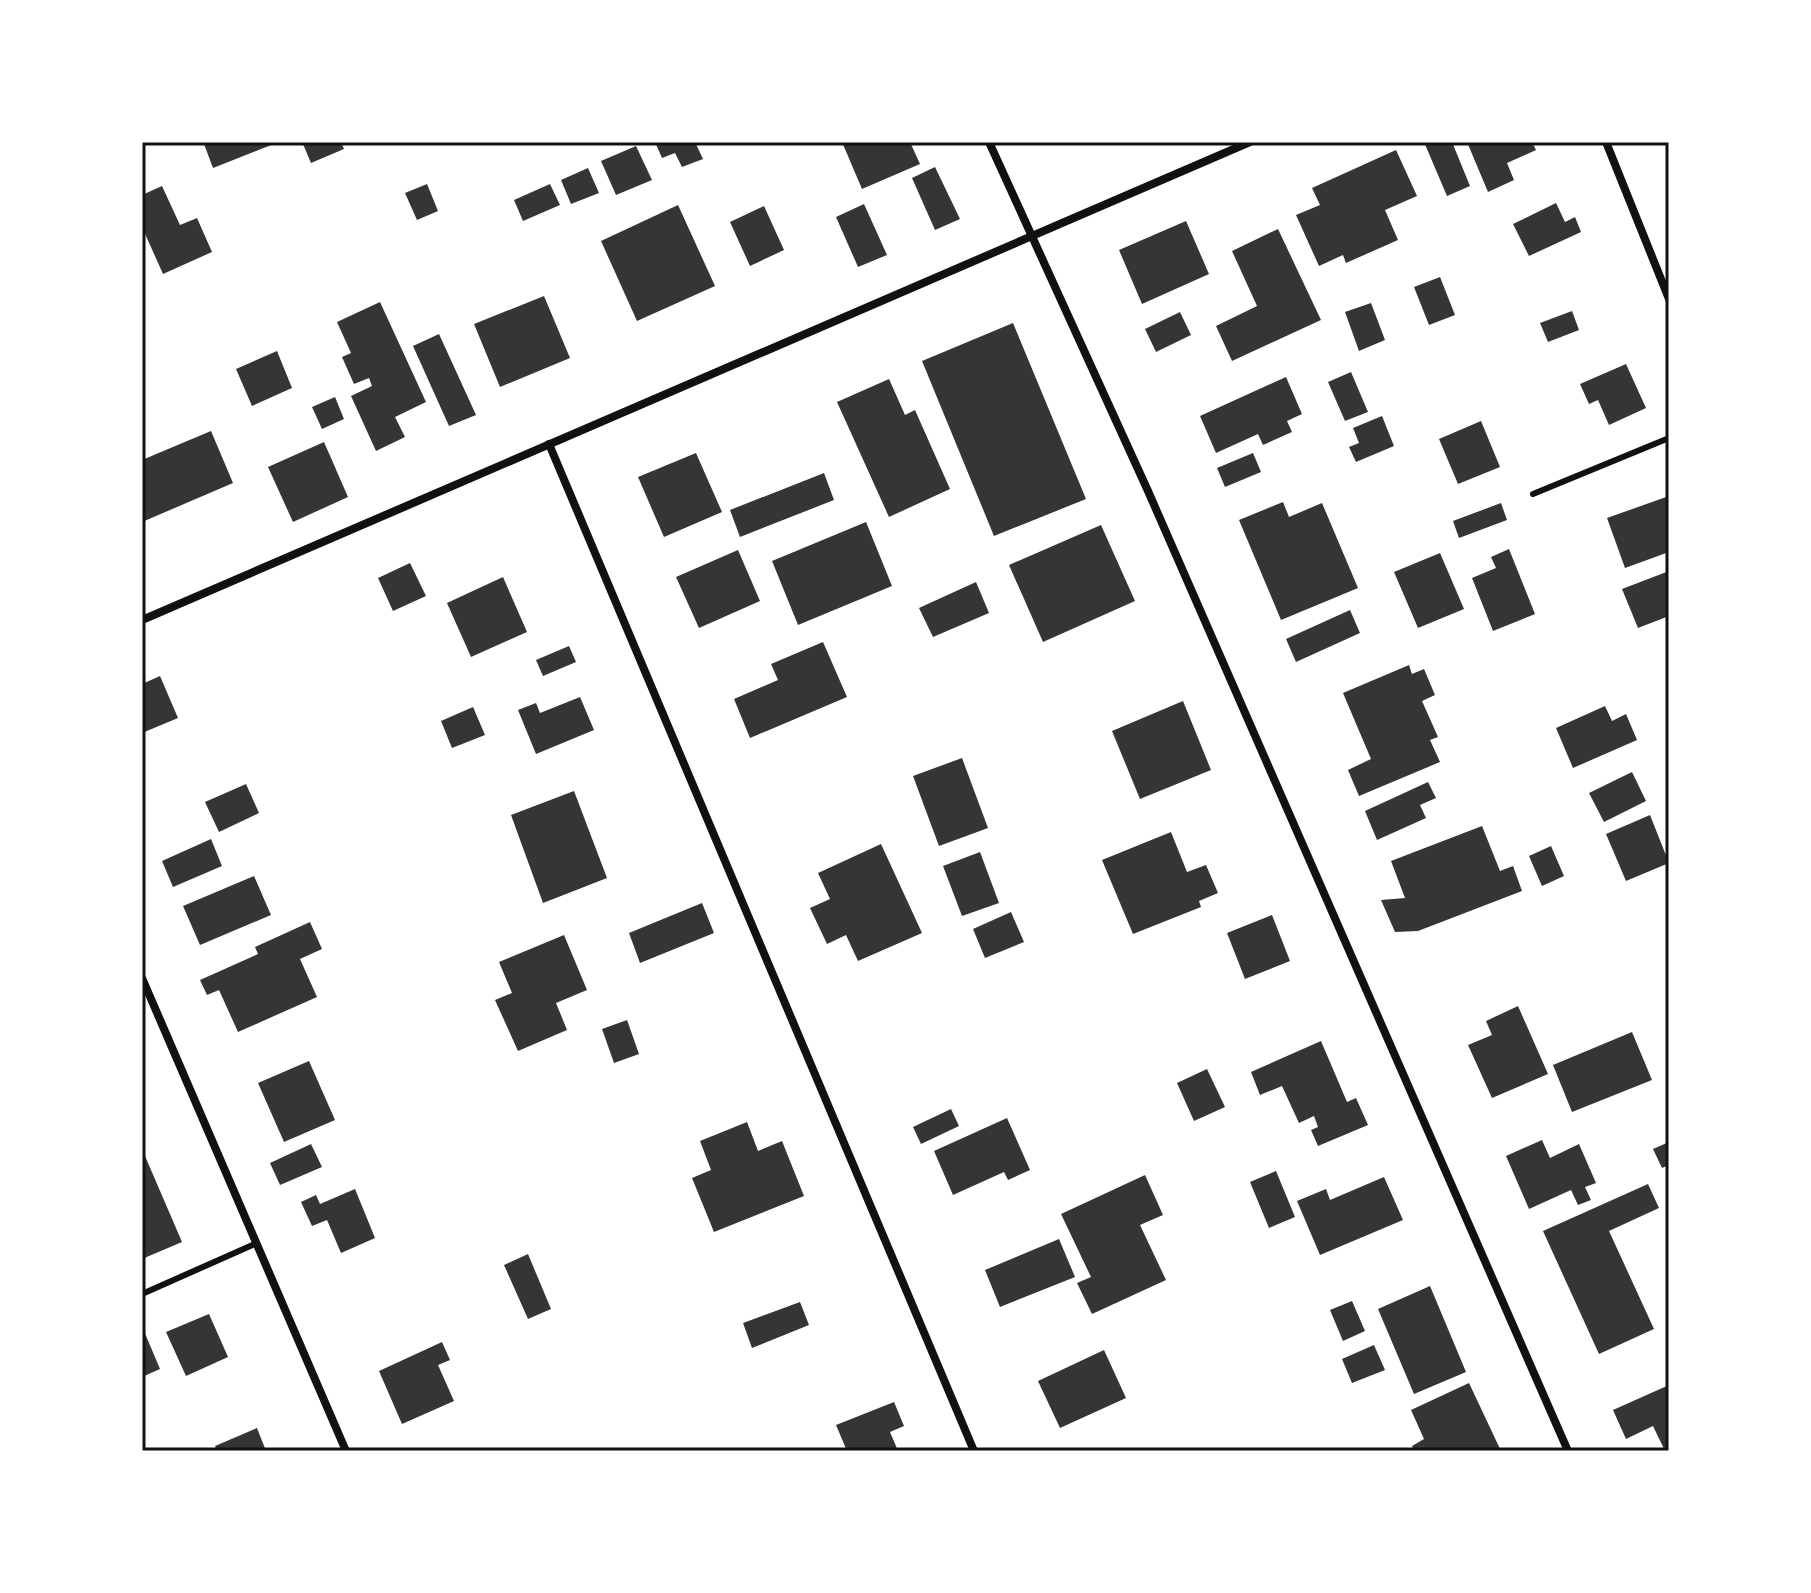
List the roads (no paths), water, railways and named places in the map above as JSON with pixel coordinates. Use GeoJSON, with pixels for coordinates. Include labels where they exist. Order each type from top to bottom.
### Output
{"type":"FeatureCollection","features":[{"type":"Feature","properties":{"kind":"street"},"geometry":{"type":"LineString","coordinates":[[989,142],[1148,491],[1568,1451]]}},
{"type":"Feature","properties":{"kind":"street"},"geometry":{"type":"LineString","coordinates":[[142,620],[1250,142]]}},
{"type":"Feature","properties":{"kind":"street"},"geometry":{"type":"LineString","coordinates":[[1606,142],[1669,299]]}},
{"type":"Feature","properties":{"kind":"street"},"geometry":{"type":"LineString","coordinates":[[549,444],[974,1451]]}},
{"type":"Feature","properties":{"kind":"street"},"geometry":{"type":"LineString","coordinates":[[142,978],[346,1451]]}},
{"type":"Feature","properties":{"kind":"lane"},"geometry":{"type":"LineString","coordinates":[[1533,494],[1669,438]]}},
{"type":"Feature","properties":{"kind":"lane"},"geometry":{"type":"LineString","coordinates":[[142,1294],[257,1243]]}}]}
